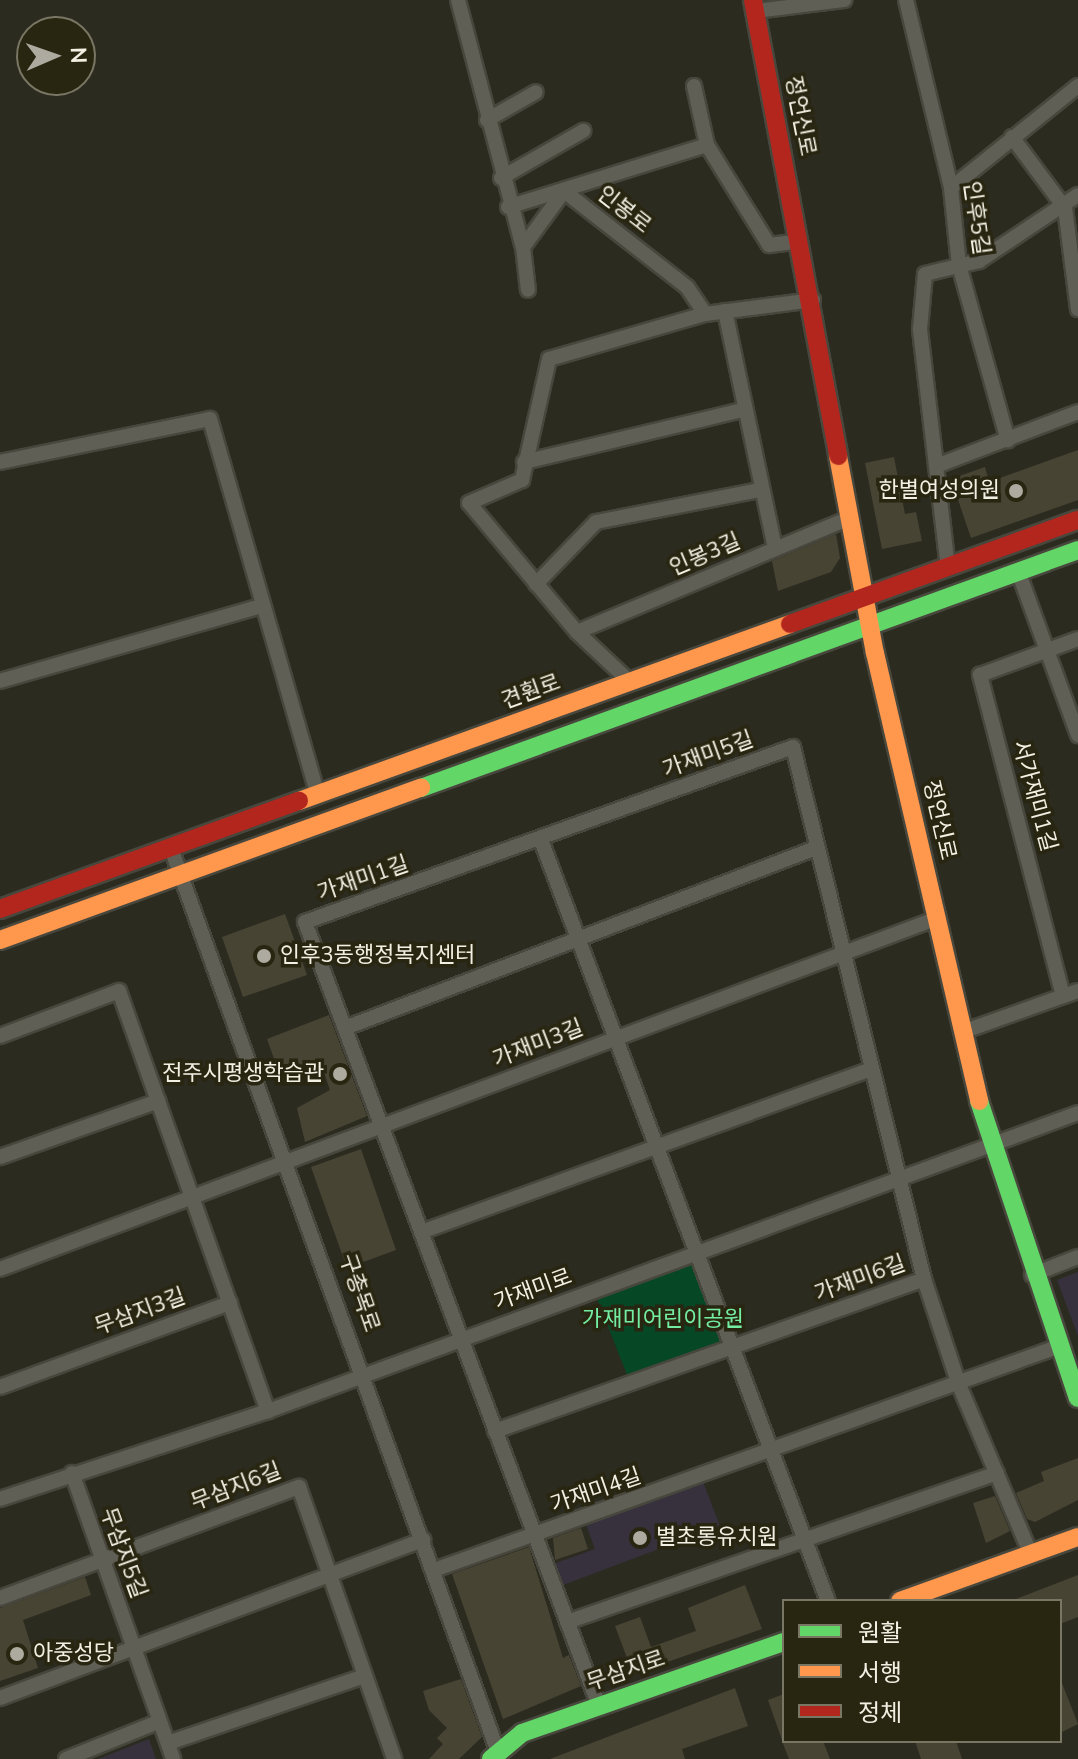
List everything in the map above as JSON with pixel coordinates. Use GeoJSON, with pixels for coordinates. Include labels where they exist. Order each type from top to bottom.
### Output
{"type":"FeatureCollection","features":[{"type":"Feature","properties":{"kind":"street"},"geometry":{"type":"LineString","coordinates":[[458,0],[508,207],[523,247],[528,290]]}},
{"type":"Feature","properties":{"kind":"street"},"geometry":{"type":"LineString","coordinates":[[754,6],[844,0]]}},
{"type":"Feature","properties":{"kind":"street","name":"인후5길"},"geometry":{"type":"LineString","coordinates":[[906,0],[951,188],[959,265],[1008,440]]}},
{"type":"Feature","properties":{"kind":"street","name":"정언신로"},"geometry":{"type":"LineString","coordinates":[[754,6],[813,300],[865,601],[962,1032],[990,1146],[1057,1347],[1078,1398]]}},
{"type":"Feature","properties":{"kind":"street"},"geometry":{"type":"LineString","coordinates":[[694,86],[707,145],[769,245],[800,241]]}},
{"type":"Feature","properties":{"kind":"street"},"geometry":{"type":"LineString","coordinates":[[951,188],[1078,86]]}},
{"type":"Feature","properties":{"kind":"street"},"geometry":{"type":"LineString","coordinates":[[487,120],[536,92]]}},
{"type":"Feature","properties":{"kind":"street"},"geometry":{"type":"LineString","coordinates":[[501,178],[583,131]]}},
{"type":"Feature","properties":{"kind":"street"},"geometry":{"type":"LineString","coordinates":[[1012,137],[1065,208],[1078,309]]}},
{"type":"Feature","properties":{"kind":"street"},"geometry":{"type":"LineString","coordinates":[[508,207],[707,145]]}},
{"type":"Feature","properties":{"kind":"street","name":"인봉로"},"geometry":{"type":"LineString","coordinates":[[523,247],[564,191],[687,287],[705,314]]}},
{"type":"Feature","properties":{"kind":"street"},"geometry":{"type":"LineString","coordinates":[[948,568],[920,329],[925,274],[979,261],[1065,208],[1078,195]]}},
{"type":"Feature","properties":{"kind":"street"},"geometry":{"type":"LineString","coordinates":[[629,681],[577,632],[469,503],[522,480],[549,359],[705,314],[813,300]]}},
{"type":"Feature","properties":{"kind":"street"},"geometry":{"type":"LineString","coordinates":[[725,311],[759,490],[775,549]]}},
{"type":"Feature","properties":{"kind":"street"},"geometry":{"type":"LineString","coordinates":[[524,462],[743,410]]}},
{"type":"Feature","properties":{"kind":"street"},"geometry":{"type":"LineString","coordinates":[[936,466],[1078,412]]}},
{"type":"Feature","properties":{"kind":"street"},"geometry":{"type":"LineString","coordinates":[[0,462],[210,419],[261,606],[318,796]]}},
{"type":"Feature","properties":{"kind":"street"},"geometry":{"type":"LineString","coordinates":[[536,584],[596,522],[759,490]]}},
{"type":"Feature","properties":{"kind":"street","name":"인봉3길"},"geometry":{"type":"LineString","coordinates":[[577,632],[850,518]]}},
{"type":"Feature","properties":{"kind":"street","name":"견훤로"},"geometry":{"type":"LineString","coordinates":[[0,909],[172,851],[629,681],[865,601],[1078,520]]}},
{"type":"Feature","properties":{"kind":"street"},"geometry":{"type":"LineString","coordinates":[[0,940],[1078,550]]}},
{"type":"Feature","properties":{"kind":"street"},"geometry":{"type":"LineString","coordinates":[[1018,571],[1078,735]]}},
{"type":"Feature","properties":{"kind":"street"},"geometry":{"type":"LineString","coordinates":[[0,681],[261,606]]}},
{"type":"Feature","properties":{"kind":"street","name":"서가재미1길"},"geometry":{"type":"LineString","coordinates":[[1063,996],[980,675],[1078,639]]}},
{"type":"Feature","properties":{"kind":"street","name":"가재미5길"},"geometry":{"type":"LineString","coordinates":[[541,840],[793,747],[898,1179]]}},
{"type":"Feature","properties":{"kind":"street","name":"가재미3길"},"geometry":{"type":"LineString","coordinates":[[541,840],[696,1254]]}},
{"type":"Feature","properties":{"kind":"street","name":"가재미1길"},"geometry":{"type":"LineString","coordinates":[[541,840],[305,922],[599,1706]]}},
{"type":"Feature","properties":{"kind":"street"},"geometry":{"type":"LineString","coordinates":[[345,1028],[816,848]]}},
{"type":"Feature","properties":{"kind":"street","name":"구총목로"},"geometry":{"type":"LineString","coordinates":[[172,851],[289,1161],[434,1570],[495,1756]]}},
{"type":"Feature","properties":{"kind":"street"},"geometry":{"type":"LineString","coordinates":[[842,954],[938,918]]}},
{"type":"Feature","properties":{"kind":"street","name":"가재미3길"},"geometry":{"type":"LineString","coordinates":[[381,1126],[842,954]]}},
{"type":"Feature","properties":{"kind":"street"},"geometry":{"type":"LineString","coordinates":[[0,1036],[119,991],[268,1411]]}},
{"type":"Feature","properties":{"kind":"street"},"geometry":{"type":"LineString","coordinates":[[962,1032],[1078,991]]}},
{"type":"Feature","properties":{"kind":"street"},"geometry":{"type":"LineString","coordinates":[[421,1232],[657,1150],[871,1069]]}},
{"type":"Feature","properties":{"kind":"street"},"geometry":{"type":"LineString","coordinates":[[4,1155],[158,1101]]}},
{"type":"Feature","properties":{"kind":"street","name":"가재미로"},"geometry":{"type":"LineString","coordinates":[[0,1499],[268,1411],[1078,1113]]}},
{"type":"Feature","properties":{"kind":"street"},"geometry":{"type":"LineString","coordinates":[[0,1269],[381,1126]]}},
{"type":"Feature","properties":{"kind":"street","name":"가재미6길"},"geometry":{"type":"LineString","coordinates":[[898,1179],[924,1279],[959,1385],[1031,1555]]}},
{"type":"Feature","properties":{"kind":"street"},"geometry":{"type":"LineString","coordinates":[[696,1254],[730,1351],[827,1599]]}},
{"type":"Feature","properties":{"kind":"street"},"geometry":{"type":"LineString","coordinates":[[1032,1275],[1078,1257]]}},
{"type":"Feature","properties":{"kind":"street","name":"가재미6길"},"geometry":{"type":"LineString","coordinates":[[730,1351],[924,1279]]}},
{"type":"Feature","properties":{"kind":"street","name":"무삼지3길"},"geometry":{"type":"LineString","coordinates":[[0,1387],[230,1303]]}},
{"type":"Feature","properties":{"kind":"street"},"geometry":{"type":"LineString","coordinates":[[959,1385],[1057,1347]]}},
{"type":"Feature","properties":{"kind":"street"},"geometry":{"type":"LineString","coordinates":[[495,1431],[730,1351]]}},
{"type":"Feature","properties":{"kind":"street","name":"가재미4길"},"geometry":{"type":"LineString","coordinates":[[434,1570],[772,1454],[959,1385]]}},
{"type":"Feature","properties":{"kind":"street","name":"무삼지5길"},"geometry":{"type":"LineString","coordinates":[[72,1473],[173,1759]]}},
{"type":"Feature","properties":{"kind":"street"},"geometry":{"type":"LineString","coordinates":[[567,1622],[803,1536],[997,1473]]}},
{"type":"Feature","properties":{"kind":"street","name":"무삼지6길"},"geometry":{"type":"LineString","coordinates":[[102,1561],[299,1487],[394,1759]]}},
{"type":"Feature","properties":{"kind":"street"},"geometry":{"type":"LineString","coordinates":[[906,1599],[1078,1537]]}},
{"type":"Feature","properties":{"kind":"street"},"geometry":{"type":"LineString","coordinates":[[0,1698],[423,1540]]}},
{"type":"Feature","properties":{"kind":"street"},"geometry":{"type":"LineString","coordinates":[[0,1598],[102,1561]]}},
{"type":"Feature","properties":{"kind":"street","name":"무삼지로"},"geometry":{"type":"LineString","coordinates":[[495,1756],[522,1733],[782,1643]]}},
{"type":"Feature","properties":{"kind":"street"},"geometry":{"type":"LineString","coordinates":[[168,1743],[365,1676]]}},
{"type":"Feature","properties":{"kind":"street"},"geometry":{"type":"LineString","coordinates":[[66,1759],[160,1721]]}},
{"type":"Feature","properties":{"kind":"shaded area"},"geometry":{"type":"Polygon","coordinates":[[[1078,1272],[1078,1336],[1057,1280],[1078,1272]]]}},
{"type":"Feature","properties":{"kind":"shaded area","name":"별초롱유치원"},"geometry":{"type":"Polygon","coordinates":[[[703,1482],[720,1526],[563,1585],[556,1563],[595,1549],[585,1522],[703,1482]]]}},
{"type":"Feature","properties":{"kind":"shaded area"},"geometry":{"type":"Polygon","coordinates":[[[149,1739],[156,1759],[98,1759],[149,1739]]]}},
{"type":"Feature","properties":{"kind":"green space","name":"가재미어린이공원"},"geometry":{"type":"Polygon","coordinates":[[[696,1254],[730,1351],[631,1385],[594,1291],[696,1254]]]}},
{"type":"Feature","properties":{"kind":"building","name":"한별여성의원"},"geometry":{"type":"Polygon","coordinates":[[[1078,450],[1078,500],[971,538],[951,479],[985,467],[989,482],[1078,450]]]}},
{"type":"Feature","properties":{"kind":"building"},"geometry":{"type":"Polygon","coordinates":[[[894,457],[905,514],[916,512],[922,541],[882,549],[865,463],[894,457]]]}},
{"type":"Feature","properties":{"kind":"building"},"geometry":{"type":"Polygon","coordinates":[[[836,534],[840,558],[831,572],[778,591],[772,561],[836,534]]]}},
{"type":"Feature","properties":{"kind":"building","name":"인후3동행정복지센터"},"geometry":{"type":"Polygon","coordinates":[[[285,914],[307,975],[243,997],[222,937],[285,914]]]}},
{"type":"Feature","properties":{"kind":"building","name":"전주시평생학습관"},"geometry":{"type":"Polygon","coordinates":[[[329,1015],[367,1116],[305,1142],[297,1108],[330,1090],[322,1066],[282,1081],[267,1039],[329,1015]]]}},
{"type":"Feature","properties":{"kind":"building"},"geometry":{"type":"Polygon","coordinates":[[[361,1149],[396,1250],[347,1268],[311,1167],[361,1149]]]}},
{"type":"Feature","properties":{"kind":"building"},"geometry":{"type":"Polygon","coordinates":[[[1078,1458],[1078,1500],[1035,1522],[1027,1519],[1016,1493],[1044,1481],[1041,1472],[1078,1458]]]}},
{"type":"Feature","properties":{"kind":"building"},"geometry":{"type":"Polygon","coordinates":[[[995,1496],[1010,1531],[986,1543],[973,1503],[995,1496]]]}},
{"type":"Feature","properties":{"kind":"building"},"geometry":{"type":"Polygon","coordinates":[[[581,1528],[588,1549],[555,1560],[553,1538],[581,1528]]]}},
{"type":"Feature","properties":{"kind":"building"},"geometry":{"type":"Polygon","coordinates":[[[529,1547],[563,1658],[569,1655],[581,1686],[503,1719],[452,1574],[529,1547]]]}},
{"type":"Feature","properties":{"kind":"building"},"geometry":{"type":"Polygon","coordinates":[[[1078,1575],[1078,1617],[1062,1623],[1062,1599],[1016,1599],[1078,1575]]]}},
{"type":"Feature","properties":{"kind":"building"},"geometry":{"type":"Polygon","coordinates":[[[85,1577],[91,1595],[23,1620],[38,1668],[0,1681],[0,1608],[85,1577]]]}},
{"type":"Feature","properties":{"kind":"building"},"geometry":{"type":"Polygon","coordinates":[[[745,1585],[762,1629],[633,1674],[615,1626],[640,1617],[651,1647],[696,1631],[688,1608],[745,1585]]]}},
{"type":"Feature","properties":{"kind":"building"},"geometry":{"type":"Polygon","coordinates":[[[461,1679],[482,1737],[459,1759],[429,1759],[443,1744],[437,1738],[447,1728],[429,1710],[423,1691],[461,1679]]]}},
{"type":"Feature","properties":{"kind":"building"},"geometry":{"type":"Polygon","coordinates":[[[1062,1683],[1078,1724],[1062,1732],[1062,1683]]]}},
{"type":"Feature","properties":{"kind":"building"},"geometry":{"type":"Polygon","coordinates":[[[735,1688],[748,1726],[682,1749],[685,1759],[550,1759],[735,1688]]]}},
{"type":"Feature","properties":{"kind":"building"},"geometry":{"type":"Polygon","coordinates":[[[782,1695],[782,1740],[768,1700],[782,1695]]]}},
{"type":"Feature","properties":{"kind":"building"},"geometry":{"type":"Polygon","coordinates":[[[783,1743],[824,1743],[830,1759],[789,1759],[783,1743]]]}},
{"type":"Feature","properties":{"kind":"building"},"geometry":{"type":"Polygon","coordinates":[[[916,1743],[957,1743],[962,1759],[921,1759],[916,1743]]]}},
{"type":"Feature","properties":{"kind":"traffic: fast"},"geometry":{"type":"LineString","coordinates":[[421,788],[1078,550]]}},
{"type":"Feature","properties":{"kind":"traffic: fast"},"geometry":{"type":"LineString","coordinates":[[979,1101],[1078,1398]]}},
{"type":"Feature","properties":{"kind":"traffic: fast"},"geometry":{"type":"LineString","coordinates":[[491,1759],[522,1733],[782,1643]]}},
{"type":"Feature","properties":{"kind":"traffic: slow"},"geometry":{"type":"LineString","coordinates":[[838,456],[875,653],[979,1101]]}},
{"type":"Feature","properties":{"kind":"traffic: slow"},"geometry":{"type":"LineString","coordinates":[[299,801],[790,624]]}},
{"type":"Feature","properties":{"kind":"traffic: slow"},"geometry":{"type":"LineString","coordinates":[[0,940],[421,788]]}},
{"type":"Feature","properties":{"kind":"traffic: slow"},"geometry":{"type":"LineString","coordinates":[[906,1599],[1078,1537]]}},
{"type":"Feature","properties":{"kind":"traffic: jam"},"geometry":{"type":"LineString","coordinates":[[753,0],[838,456]]}},
{"type":"Feature","properties":{"kind":"traffic: jam"},"geometry":{"type":"LineString","coordinates":[[790,624],[1078,520]]}},
{"type":"Feature","properties":{"kind":"traffic: jam"},"geometry":{"type":"LineString","coordinates":[[0,909],[299,801]]}},
{"type":"Feature","properties":{"kind":"place","name":"한별여성의원"},"geometry":{"type":"Point","coordinates":[1016,491]}},
{"type":"Feature","properties":{"kind":"place","name":"인후3동행정복지센터"},"geometry":{"type":"Point","coordinates":[264,956]}},
{"type":"Feature","properties":{"kind":"place","name":"전주시평생학습관"},"geometry":{"type":"Point","coordinates":[340,1074]}},
{"type":"Feature","properties":{"kind":"place","name":"별초롱유치원"},"geometry":{"type":"Point","coordinates":[640,1538]}},
{"type":"Feature","properties":{"kind":"place","name":"아중성당"},"geometry":{"type":"Point","coordinates":[17,1654]}}]}
